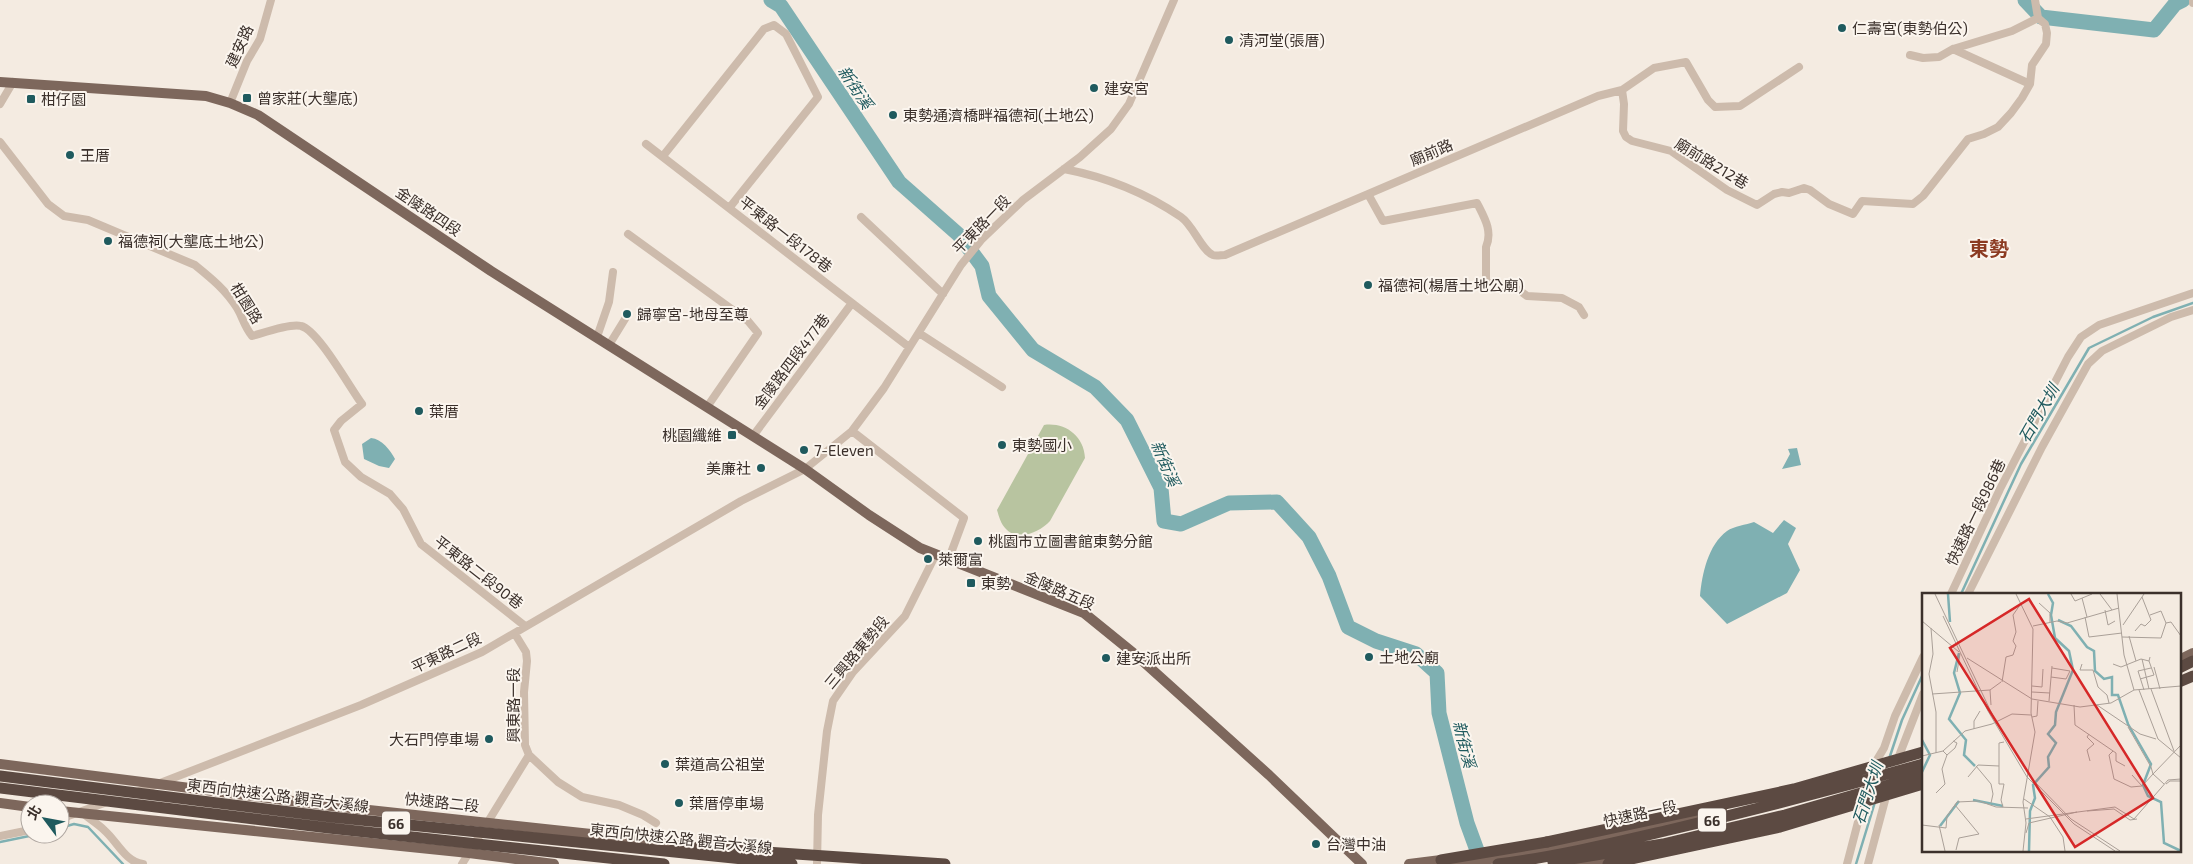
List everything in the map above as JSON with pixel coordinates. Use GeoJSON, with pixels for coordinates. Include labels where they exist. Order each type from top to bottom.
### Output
{"type":"FeatureCollection","features":[{"type":"Feature","properties":{"kind":"highway"},"geometry":{"type":"LineString","coordinates":[[2180,668],[2193,661]]}},
{"type":"Feature","properties":{"kind":"highway"},"geometry":{"type":"LineString","coordinates":[[2180,682],[2193,676]]}},
{"type":"Feature","properties":{"kind":"highway"},"geometry":{"type":"LineString","coordinates":[[1441,860],[1457,860],[1486,855],[1794,789],[1922,752]]}},
{"type":"Feature","properties":{"kind":"highway","name":"66"},"geometry":{"type":"LineString","coordinates":[[1498,864],[1530,860],[1641,837],[1756,810],[1922,764]]}},
{"type":"Feature","properties":{"kind":"highway","name":"66"},"geometry":{"type":"LineString","coordinates":[[1544,864],[1662,844],[1785,815],[1922,775]]}},
{"type":"Feature","properties":{"kind":"highway","name":"東西向快速公路 觀音大溪線"},"geometry":{"type":"LineString","coordinates":[[0,776],[610,852],[664,864]]}},
{"type":"Feature","properties":{"kind":"highway"},"geometry":{"type":"LineString","coordinates":[[1608,864],[1780,827],[1922,784]]}},
{"type":"Feature","properties":{"kind":"highway","name":"東西向快速公路 觀音大溪線"},"geometry":{"type":"LineString","coordinates":[[0,788],[328,828],[610,852],[792,864]]}},
{"type":"Feature","properties":{"kind":"highway"},"geometry":{"type":"LineString","coordinates":[[610,852],[649,844],[945,864]]}},
{"type":"Feature","properties":{"kind":"highway"},"geometry":{"type":"LineString","coordinates":[[610,852],[640,864]]}},
{"type":"Feature","properties":{"kind":"main road","name":"金陵路四段"},"geometry":{"type":"LineString","coordinates":[[0,82],[206,96],[230,103],[258,115],[492,271],[805,469]]}},
{"type":"Feature","properties":{"kind":"main road","name":"金陵路五段"},"geometry":{"type":"LineString","coordinates":[[805,469],[869,515],[935,556],[1084,613],[1090,617],[1137,656],[1262,769],[1362,864]]}},
{"type":"Feature","properties":{"kind":"main road"},"geometry":{"type":"LineString","coordinates":[[2180,660],[2193,653]]}},
{"type":"Feature","properties":{"kind":"main road"},"geometry":{"type":"LineString","coordinates":[[2180,687],[2193,682]]}},
{"type":"Feature","properties":{"kind":"main road","name":"66"},"geometry":{"type":"LineString","coordinates":[[1873,772],[1922,760]]}},
{"type":"Feature","properties":{"kind":"main road","name":"快速路二段"},"geometry":{"type":"LineString","coordinates":[[0,764],[156,785],[817,862],[882,864]]}},
{"type":"Feature","properties":{"kind":"main road","name":"快速路一段"},"geometry":{"type":"LineString","coordinates":[[1486,855],[1540,850],[1658,825],[1873,772]]}},
{"type":"Feature","properties":{"kind":"main road","name":"66"},"geometry":{"type":"LineString","coordinates":[[1580,864],[1697,845],[1922,780]]}},
{"type":"Feature","properties":{"kind":"main road"},"geometry":{"type":"LineString","coordinates":[[0,803],[20,806]]}},
{"type":"Feature","properties":{"kind":"main road","name":"66"},"geometry":{"type":"LineString","coordinates":[[70,812],[469,853],[554,864]]}},
{"type":"Feature","properties":{"kind":"main road"},"geometry":{"type":"LineString","coordinates":[[1409,864],[1441,860]]}},
{"type":"Feature","properties":{"kind":"street","name":"建安路"},"geometry":{"type":"LineString","coordinates":[[230,103],[246,61],[260,39],[271,0]]}},
{"type":"Feature","properties":{"kind":"street","name":"平東路一段"},"geometry":{"type":"LineString","coordinates":[[805,469],[852,431],[884,388],[961,265],[982,239],[1023,200],[1064,169],[1110,128],[1129,104],[1174,0]]}},
{"type":"Feature","properties":{"kind":"street","name":"廟前路212巷"},"geometry":{"type":"LineString","coordinates":[[1622,90],[1624,104],[1623,130],[1626,137],[1632,141],[1671,152],[1727,190],[1757,205],[1774,194],[1789,193],[1804,188],[1810,190],[1829,204],[1853,214],[1862,201],[1913,204],[1923,196],[1968,139],[1984,134],[1998,126],[2011,113],[2030,84],[2032,65],[2046,44],[2047,33],[2045,24],[2038,14],[2035,0]]}},
{"type":"Feature","properties":{"kind":"street"},"geometry":{"type":"LineString","coordinates":[[1910,55],[1923,58],[1939,57],[1953,49],[2012,31],[2038,14]]}},
{"type":"Feature","properties":{"kind":"street"},"geometry":{"type":"LineString","coordinates":[[663,156],[764,29],[774,25],[786,34],[818,97],[730,207]]}},
{"type":"Feature","properties":{"kind":"street"},"geometry":{"type":"LineString","coordinates":[[1953,49],[2030,84]]}},
{"type":"Feature","properties":{"kind":"street","name":"廟前路"},"geometry":{"type":"LineString","coordinates":[[1064,169],[1110,180],[1144,195],[1184,218],[1207,251],[1213,255],[1225,255],[1598,96],[1622,90],[1654,68],[1686,62],[1708,100],[1715,107],[1740,106],[1799,67]]}},
{"type":"Feature","properties":{"kind":"street"},"geometry":{"type":"LineString","coordinates":[[0,104],[13,82]]}},
{"type":"Feature","properties":{"kind":"street","name":"柑園路"},"geometry":{"type":"LineString","coordinates":[[0,142],[48,204],[64,216],[88,220],[195,266],[210,277],[225,290],[238,310],[244,326],[252,336],[294,326],[301,326],[311,332],[331,357],[362,404]]}},
{"type":"Feature","properties":{"kind":"street","name":"平東路一段178巷"},"geometry":{"type":"LineString","coordinates":[[646,144],[909,347]]}},
{"type":"Feature","properties":{"kind":"street"},"geometry":{"type":"LineString","coordinates":[[1368,194],[1383,221],[1477,203],[1489,226],[1486,247],[1486,282],[1519,290],[1527,296],[1562,298],[1579,307],[1584,315]]}},
{"type":"Feature","properties":{"kind":"street"},"geometry":{"type":"LineString","coordinates":[[861,217],[943,294]]}},
{"type":"Feature","properties":{"kind":"street"},"geometry":{"type":"LineString","coordinates":[[628,234],[748,322],[758,333],[707,407]]}},
{"type":"Feature","properties":{"kind":"street"},"geometry":{"type":"LineString","coordinates":[[597,337],[610,302],[613,272]]}},
{"type":"Feature","properties":{"kind":"street","name":"快速路一段986巷"},"geometry":{"type":"LineString","coordinates":[[1951,593],[2000,489],[2038,419],[2068,356],[2081,337],[2099,325],[2193,293]]}},
{"type":"Feature","properties":{"kind":"street","name":"金陵路四段477巷"},"geometry":{"type":"LineString","coordinates":[[753,436],[852,303]]}},
{"type":"Feature","properties":{"kind":"street","name":"快速路一段986巷"},"geometry":{"type":"LineString","coordinates":[[1969,593],[2042,447],[2088,364],[2102,352],[2171,317],[2193,310]]}},
{"type":"Feature","properties":{"kind":"street"},"geometry":{"type":"LineString","coordinates":[[609,345],[625,319]]}},
{"type":"Feature","properties":{"kind":"street"},"geometry":{"type":"LineString","coordinates":[[918,333],[1002,387]]}},
{"type":"Feature","properties":{"kind":"street","name":"平東路二段90巷"},"geometry":{"type":"LineString","coordinates":[[362,404],[341,421],[334,430],[345,462],[361,477],[390,494],[403,509],[421,544],[525,626]]}},
{"type":"Feature","properties":{"kind":"street"},"geometry":{"type":"LineString","coordinates":[[852,431],[964,518],[948,561]]}},
{"type":"Feature","properties":{"kind":"street","name":"平東路二段"},"geometry":{"type":"LineString","coordinates":[[70,817],[361,705],[482,652],[741,501],[805,469]]}},
{"type":"Feature","properties":{"kind":"street","name":"三興路東勢段"},"geometry":{"type":"LineString","coordinates":[[817,862],[818,815],[827,731],[833,701],[853,672],[906,616],[935,556]]}},
{"type":"Feature","properties":{"kind":"street","name":"興東路一段"},"geometry":{"type":"LineString","coordinates":[[462,864],[486,822],[529,755],[525,745],[524,692],[526,652],[515,634]]}},
{"type":"Feature","properties":{"kind":"street"},"geometry":{"type":"LineString","coordinates":[[1847,864],[1873,772],[1895,716],[1922,659]]}},
{"type":"Feature","properties":{"kind":"street"},"geometry":{"type":"LineString","coordinates":[[1868,864],[1892,769],[1899,757],[1922,697]]}},
{"type":"Feature","properties":{"kind":"street"},"geometry":{"type":"LineString","coordinates":[[529,755],[558,782],[582,797],[619,805],[643,815],[656,824]]}},
{"type":"Feature","properties":{"kind":"street"},"geometry":{"type":"LineString","coordinates":[[81,814],[106,831],[124,853],[137,863],[143,864]]}},
{"type":"Feature","properties":{"kind":"street"},"geometry":{"type":"LineString","coordinates":[[0,836],[20,832]]}},
{"type":"Feature","properties":{"kind":"green space"},"geometry":{"type":"Polygon","coordinates":[[[1044,425],[1059,426],[1072,432],[1081,443],[1085,458],[1050,521],[1035,532],[1017,535],[1004,527],[997,510],[1044,425]]]}},
{"type":"Feature","properties":{"kind":"water"},"geometry":{"type":"Polygon","coordinates":[[[371,438],[382,443],[395,459],[389,468],[379,466],[364,459],[362,444],[371,438]]]}},
{"type":"Feature","properties":{"kind":"water"},"geometry":{"type":"Polygon","coordinates":[[[1797,448],[1801,465],[1782,469],[1790,454],[1788,449],[1797,448]]]}},
{"type":"Feature","properties":{"kind":"water"},"geometry":{"type":"Polygon","coordinates":[[[1784,520],[1796,528],[1788,544],[1800,570],[1787,593],[1727,624],[1700,596],[1704,569],[1715,544],[1720,537],[1733,528],[1754,522],[1773,533],[1784,520]]]}},
{"type":"Feature","properties":{"kind":"waterway","name":"新街溪"},"geometry":{"type":"LineString","coordinates":[[771,0],[781,6],[899,182],[959,235],[982,266],[989,296],[1033,350],[1095,387],[1127,420],[1161,488],[1164,521],[1181,524],[1229,503],[1277,502],[1309,537],[1329,576],[1348,627],[1376,641],[1416,654],[1437,673],[1439,713],[1467,823],[1482,864]]}},
{"type":"Feature","properties":{"kind":"waterway"},"geometry":{"type":"LineString","coordinates":[[2025,0],[2041,17],[2154,30],[2175,4],[2183,0]]}},
{"type":"Feature","properties":{"kind":"waterway","name":"石門大圳"},"geometry":{"type":"LineString","coordinates":[[1961,593],[2021,464],[2089,348],[2153,317],[2193,303]]}},
{"type":"Feature","properties":{"kind":"waterway","name":"石門大圳"},"geometry":{"type":"LineString","coordinates":[[1889,759],[1902,720],[1922,676]]}},
{"type":"Feature","properties":{"kind":"waterway","name":"石門大圳"},"geometry":{"type":"LineString","coordinates":[[1856,864],[1875,802]]}},
{"type":"Feature","properties":{"kind":"waterway"},"geometry":{"type":"LineString","coordinates":[[70,825],[74,824],[88,827],[123,864]]}},
{"type":"Feature","properties":{"kind":"waterway"},"geometry":{"type":"LineString","coordinates":[[0,842],[20,838]]}},
{"type":"Feature","properties":{"kind":"place","name":"仁壽宮(東勢伯公)"},"geometry":{"type":"Point","coordinates":[1842,28]}},
{"type":"Feature","properties":{"kind":"place","name":"清河堂(張厝)"},"geometry":{"type":"Point","coordinates":[1229,40]}},
{"type":"Feature","properties":{"kind":"place","name":"建安宮"},"geometry":{"type":"Point","coordinates":[1094,88]}},
{"type":"Feature","properties":{"kind":"place","name":"曾家莊(大壟底)"},"geometry":{"type":"Point","coordinates":[247,98]}},
{"type":"Feature","properties":{"kind":"place","name":"柑仔園"},"geometry":{"type":"Point","coordinates":[31,99]}},
{"type":"Feature","properties":{"kind":"place","name":"東勢通濟橋畔福德祠(土地公)"},"geometry":{"type":"Point","coordinates":[893,115]}},
{"type":"Feature","properties":{"kind":"place","name":"王厝"},"geometry":{"type":"Point","coordinates":[70,155]}},
{"type":"Feature","properties":{"kind":"place","name":"福德祠(大壟底土地公)"},"geometry":{"type":"Point","coordinates":[108,241]}},
{"type":"Feature","properties":{"kind":"place","name":"福德祠(楊厝土地公廟)"},"geometry":{"type":"Point","coordinates":[1368,285]}},
{"type":"Feature","properties":{"kind":"place","name":"歸寧宮-地母至尊"},"geometry":{"type":"Point","coordinates":[627,314]}},
{"type":"Feature","properties":{"kind":"place","name":"葉厝"},"geometry":{"type":"Point","coordinates":[419,411]}},
{"type":"Feature","properties":{"kind":"place","name":"桃園纖維"},"geometry":{"type":"Point","coordinates":[732,435]}},
{"type":"Feature","properties":{"kind":"place","name":"東勢國小"},"geometry":{"type":"Point","coordinates":[1002,445]}},
{"type":"Feature","properties":{"kind":"place","name":"7-Eleven"},"geometry":{"type":"Point","coordinates":[804,450]}},
{"type":"Feature","properties":{"kind":"place","name":"美廉社"},"geometry":{"type":"Point","coordinates":[761,468]}},
{"type":"Feature","properties":{"kind":"place","name":"桃園市立圖書館東勢分館"},"geometry":{"type":"Point","coordinates":[978,541]}},
{"type":"Feature","properties":{"kind":"place","name":"萊爾富"},"geometry":{"type":"Point","coordinates":[928,559]}},
{"type":"Feature","properties":{"kind":"place","name":"東勢"},"geometry":{"type":"Point","coordinates":[971,583]}},
{"type":"Feature","properties":{"kind":"place","name":"土地公廟"},"geometry":{"type":"Point","coordinates":[1369,657]}},
{"type":"Feature","properties":{"kind":"place","name":"建安派出所"},"geometry":{"type":"Point","coordinates":[1106,658]}},
{"type":"Feature","properties":{"kind":"place","name":"大石門停車場"},"geometry":{"type":"Point","coordinates":[489,739]}},
{"type":"Feature","properties":{"kind":"place","name":"葉道高公祖堂"},"geometry":{"type":"Point","coordinates":[665,764]}},
{"type":"Feature","properties":{"kind":"place","name":"葉厝停車場"},"geometry":{"type":"Point","coordinates":[679,803]}},
{"type":"Feature","properties":{"kind":"place","name":"台灣中油"},"geometry":{"type":"Point","coordinates":[1316,844]}},
{"type":"Feature","properties":{"kind":"district","name":"東勢"},"geometry":{"type":"Point","coordinates":[1989,248]}}]}
